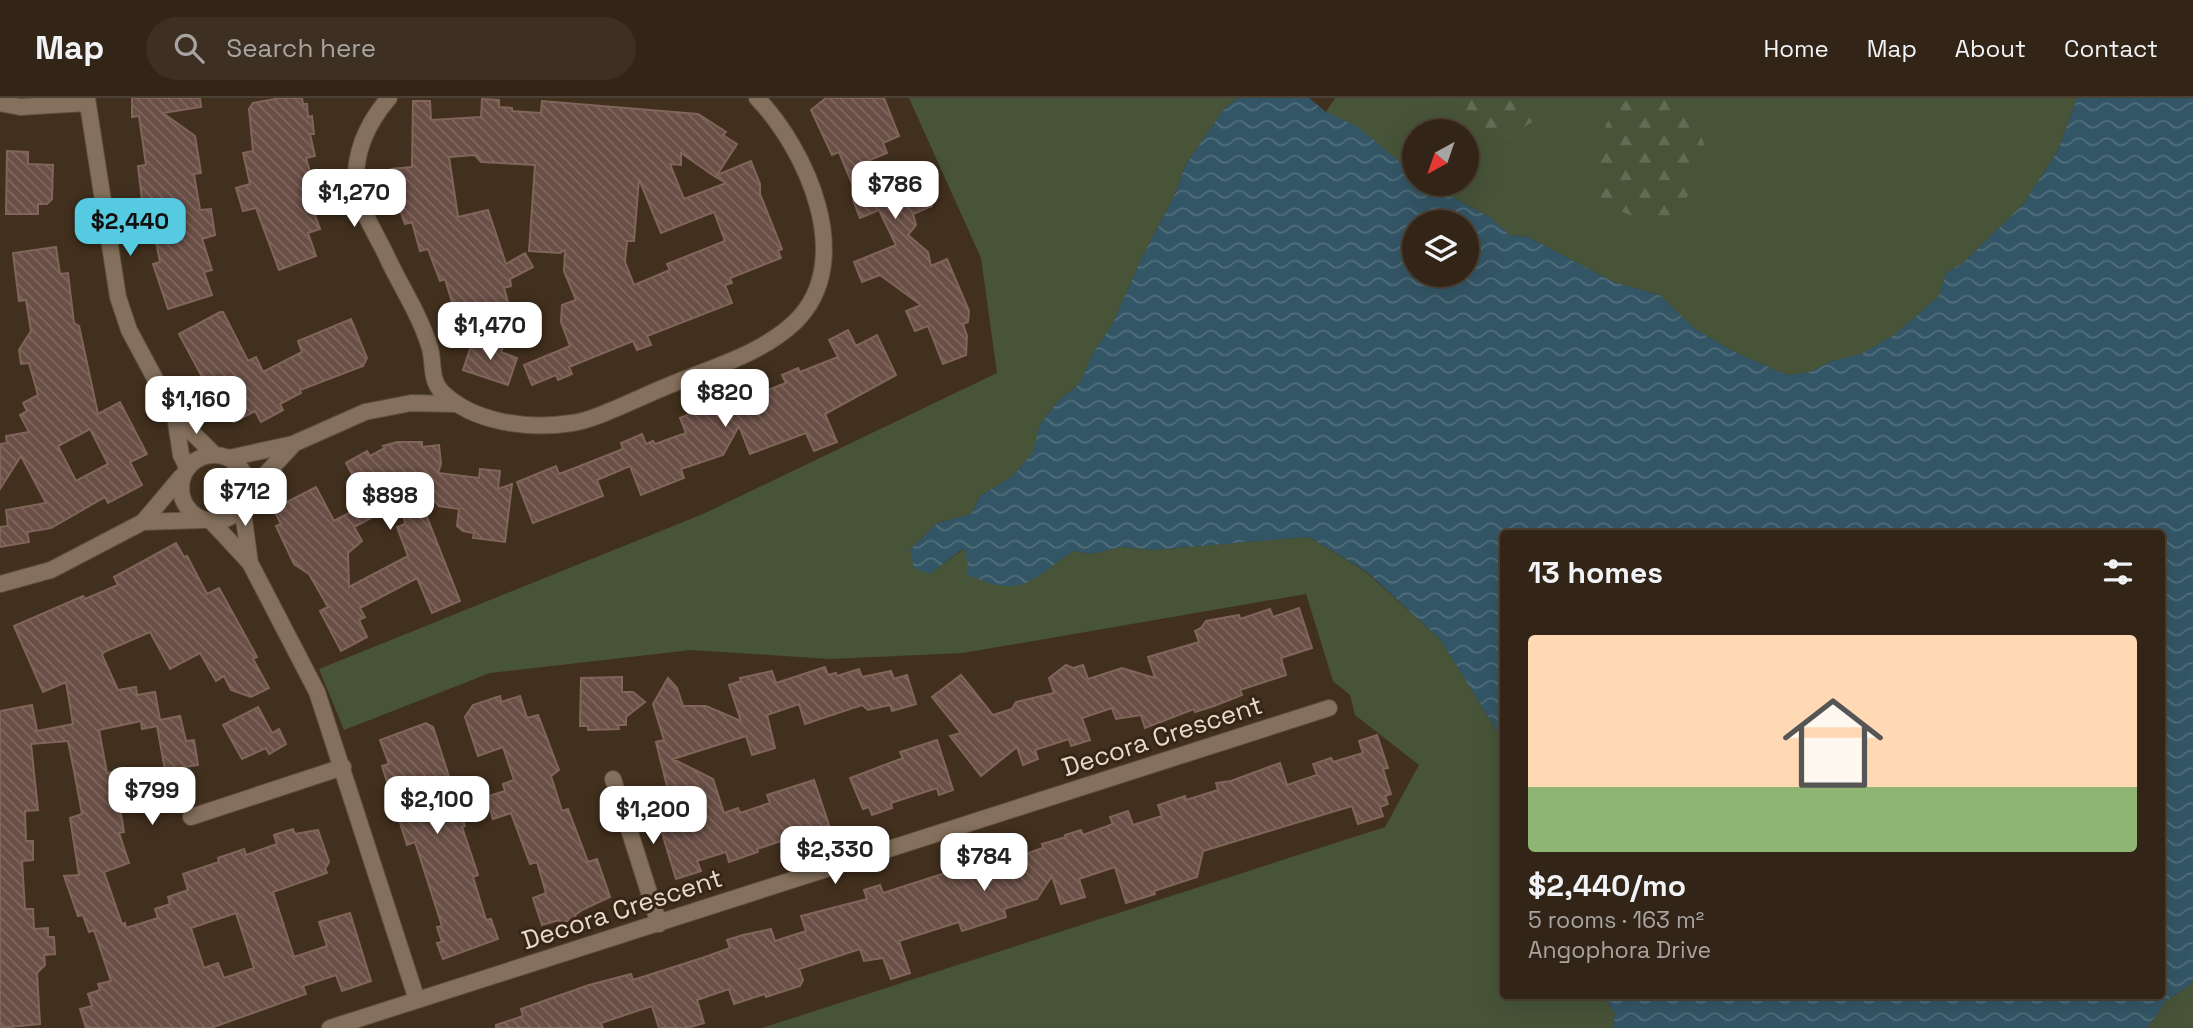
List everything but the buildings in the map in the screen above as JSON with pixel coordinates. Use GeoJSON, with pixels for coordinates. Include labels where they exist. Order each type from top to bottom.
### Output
{"type":"FeatureCollection","features":[{"type":"Feature","properties":{"kind":"street"},"geometry":{"type":"LineString","coordinates":[[389,98],[375,114],[358,151],[356,191],[417,315],[431,350],[432,372],[440,390],[456,404],[489,419],[530,425],[573,423],[761,348],[797,319],[820,282],[824,243],[818,203],[779,121],[757,98]]}},
{"type":"Feature","properties":{"kind":"street"},"geometry":{"type":"LineString","coordinates":[[0,103],[20,107],[87,100],[118,297],[129,330],[175,416],[184,472],[181,494],[185,505],[208,521],[250,563],[317,692],[417,1000]]}},
{"type":"Feature","properties":{"kind":"street"},"geometry":{"type":"LineString","coordinates":[[0,584],[51,570],[143,522],[184,472],[202,456],[222,456],[293,444],[365,412],[411,403],[456,404]]}},
{"type":"Feature","properties":{"kind":"street"},"geometry":{"type":"LineString","coordinates":[[175,416],[244,472],[250,563]]}},
{"type":"Feature","properties":{"kind":"street"},"geometry":{"type":"LineString","coordinates":[[143,522],[208,521],[233,515],[293,444]]}},
{"type":"Feature","properties":{"kind":"street","name":"Decora Crescent"},"geometry":{"type":"LineString","coordinates":[[330,1028],[1329,708]]}},
{"type":"Feature","properties":{"kind":"street"},"geometry":{"type":"LineString","coordinates":[[191,817],[343,766]]}},
{"type":"Feature","properties":{"kind":"street"},"geometry":{"type":"LineString","coordinates":[[612,779],[659,924]]}},
{"type":"Feature","properties":{"kind":"green space"},"geometry":{"type":"Polygon","coordinates":[[[909,98],[1237,98],[1224,109],[1186,164],[1175,194],[1141,259],[1112,325],[1093,353],[1079,384],[1059,400],[1040,424],[1034,452],[1013,476],[980,496],[971,514],[937,523],[910,550],[930,574],[965,548],[968,566],[1037,577],[1073,551],[1093,554],[1121,547],[1154,550],[1309,537],[1366,572],[1440,639],[1500,736],[1500,999],[1606,999],[1615,1014],[1613,1028],[762,1028],[1385,827],[1419,765],[1355,715],[1350,695],[1333,681],[1306,594],[963,653],[830,659],[691,650],[490,673],[344,730],[319,669],[703,514],[997,373],[981,258],[909,98]]]}},
{"type":"Feature","properties":{"kind":"green space"},"geometry":{"type":"Polygon","coordinates":[[[1335,98],[2077,98],[2058,150],[2024,203],[1963,263],[1946,273],[1938,297],[1894,335],[1861,355],[1831,361],[1809,372],[1787,375],[1735,352],[1695,329],[1660,295],[1614,282],[1528,237],[1510,235],[1479,210],[1451,196],[1479,196],[1479,119],[1402,119],[1402,166],[1326,112],[1335,98]]]}},
{"type":"Feature","properties":{"kind":"green space"},"geometry":{"type":"Polygon","coordinates":[[[1451,98],[1539,98],[1535,120],[1508,138],[1479,129],[1479,119],[1467,119],[1451,98]]]}},
{"type":"Feature","properties":{"kind":"green space"},"geometry":{"type":"Polygon","coordinates":[[[1627,98],[1686,98],[1705,146],[1693,187],[1665,232],[1602,202],[1594,179],[1606,124],[1627,98]]]}},
{"type":"Feature","properties":{"kind":"green space"},"geometry":{"type":"Polygon","coordinates":[[[2193,979],[2193,1028],[2147,1028],[2167,1000],[2189,986],[2193,979]]]}},
{"type":"Feature","properties":{"kind":"water"},"geometry":{"type":"Polygon","coordinates":[[[1237,98],[1309,98],[1326,112],[1357,126],[1402,164],[1402,196],[1451,196],[1476,210],[1402,210],[1402,287],[1479,287],[1479,211],[1510,235],[1528,237],[1614,282],[1660,295],[1695,329],[1735,352],[1787,375],[1809,372],[1831,361],[1861,354],[1894,335],[1938,297],[1946,273],[1963,263],[2024,203],[2058,150],[2077,98],[2193,98],[2193,979],[2189,986],[2167,1000],[2147,1028],[1613,1028],[1615,1014],[1606,999],[2165,999],[2165,530],[1500,530],[1500,736],[1440,639],[1367,572],[1309,537],[1154,550],[1121,547],[1093,554],[1073,551],[1034,579],[1012,586],[984,582],[966,574],[968,566],[964,548],[930,574],[914,568],[910,550],[937,523],[971,514],[980,496],[1013,476],[1033,452],[1040,424],[1059,400],[1079,384],[1093,353],[1112,325],[1141,259],[1175,194],[1186,164],[1224,109],[1237,98]]]}}]}
